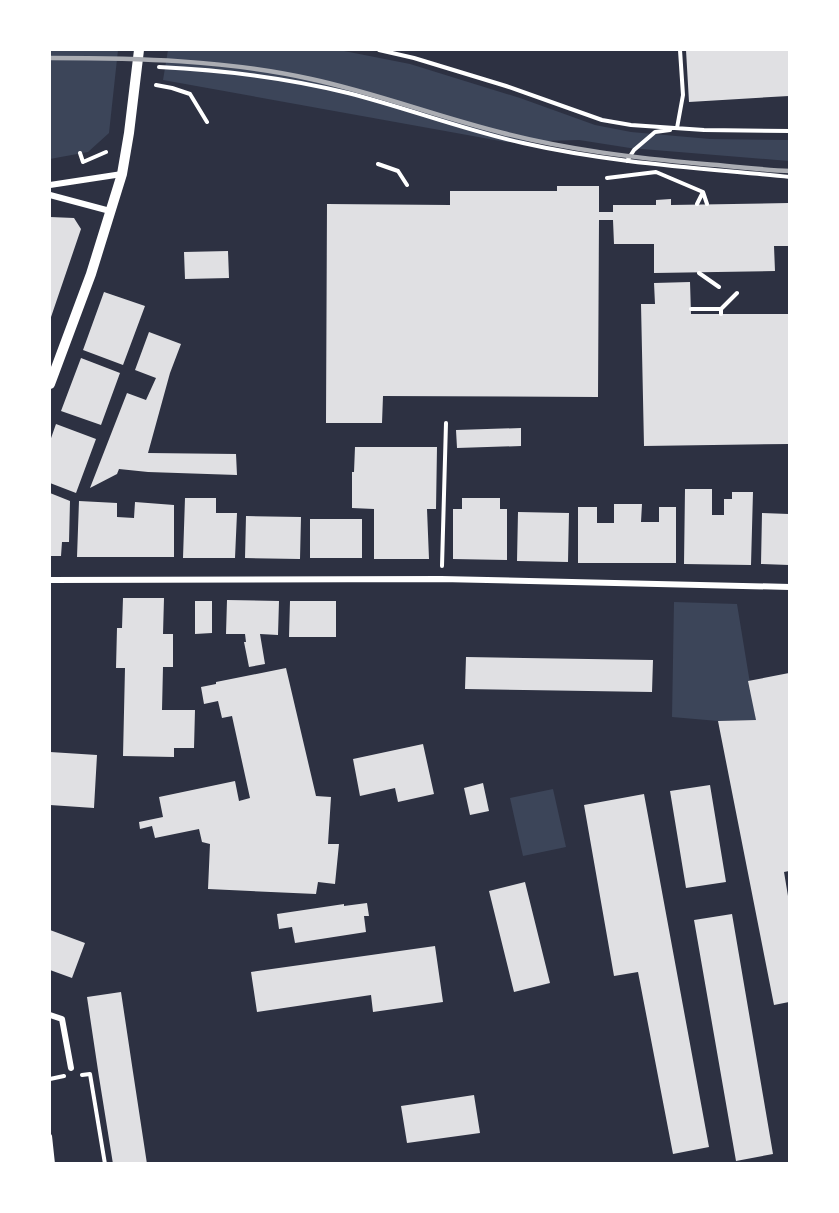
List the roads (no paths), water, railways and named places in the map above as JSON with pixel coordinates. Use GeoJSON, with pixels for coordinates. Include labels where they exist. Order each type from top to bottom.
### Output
{"type":"FeatureCollection","features":[{"type":"Feature","properties":{"kind":"street"},"geometry":{"type":"LineString","coordinates":[[50,384],[91,274],[122,174],[139,50]]}},
{"type":"Feature","properties":{"kind":"street"},"geometry":{"type":"LineString","coordinates":[[50,184],[122,174]]}},
{"type":"Feature","properties":{"kind":"street"},"geometry":{"type":"LineString","coordinates":[[50,195],[110,211]]}},
{"type":"Feature","properties":{"kind":"street"},"geometry":{"type":"LineString","coordinates":[[50,579],[441,579],[789,587]]}},
{"type":"Feature","properties":{"kind":"street"},"geometry":{"type":"LineString","coordinates":[[50,1015],[62,1019],[71,1068]]}},
{"type":"Feature","properties":{"kind":"railway"},"geometry":{"type":"LineString","coordinates":[[50,58],[181,61],[279,73],[335,85],[479,127],[553,144],[653,159],[790,171]]}}]}
